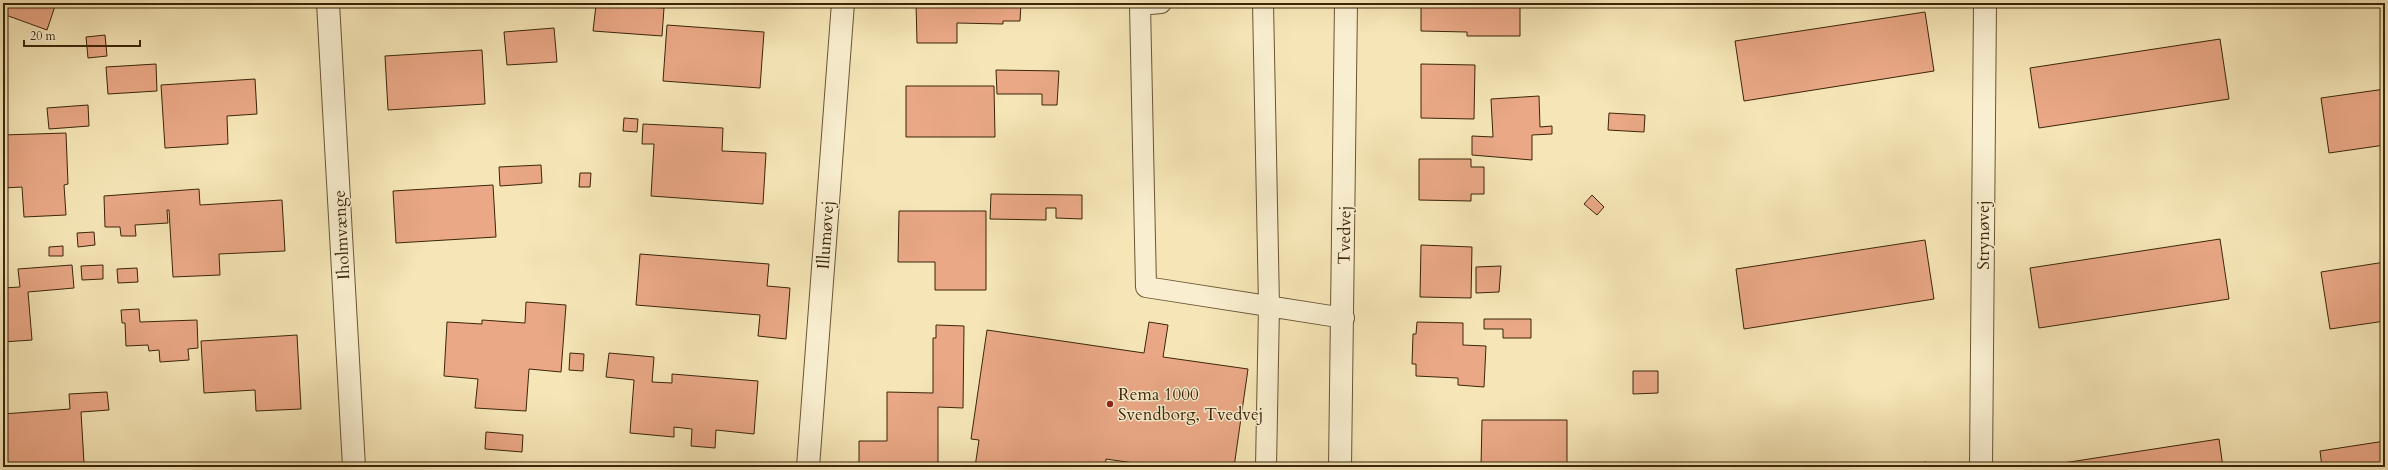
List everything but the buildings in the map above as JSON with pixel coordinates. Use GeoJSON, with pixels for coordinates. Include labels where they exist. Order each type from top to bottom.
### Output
{"type":"FeatureCollection","features":[{"type":"Feature","properties":{"kind":"street","name":"Iholmvænge"},"geometry":{"type":"LineString","coordinates":[[328,3],[354,467]]}},
{"type":"Feature","properties":{"kind":"street","name":"Illumøvej"},"geometry":{"type":"LineString","coordinates":[[808,467],[843,3]]}},
{"type":"Feature","properties":{"kind":"street","name":"Tvedvej"},"geometry":{"type":"LineString","coordinates":[[1340,467],[1344,318],[1346,3]]}},
{"type":"Feature","properties":{"kind":"street","name":"Strynøvej"},"geometry":{"type":"LineString","coordinates":[[1981,467],[1984,3]]}},
{"type":"Feature","properties":{"kind":"lane"},"geometry":{"type":"LineString","coordinates":[[1161,3],[1140,5],[1146,287],[1344,318]]}},
{"type":"Feature","properties":{"kind":"lane"},"geometry":{"type":"LineString","coordinates":[[1263,3],[1269,306],[1266,467]]}},
{"type":"Feature","properties":{"kind":"place","name":"Rema 1000 Svendborg, Tvedvej"},"geometry":{"type":"Point","coordinates":[1110,404]}}]}
